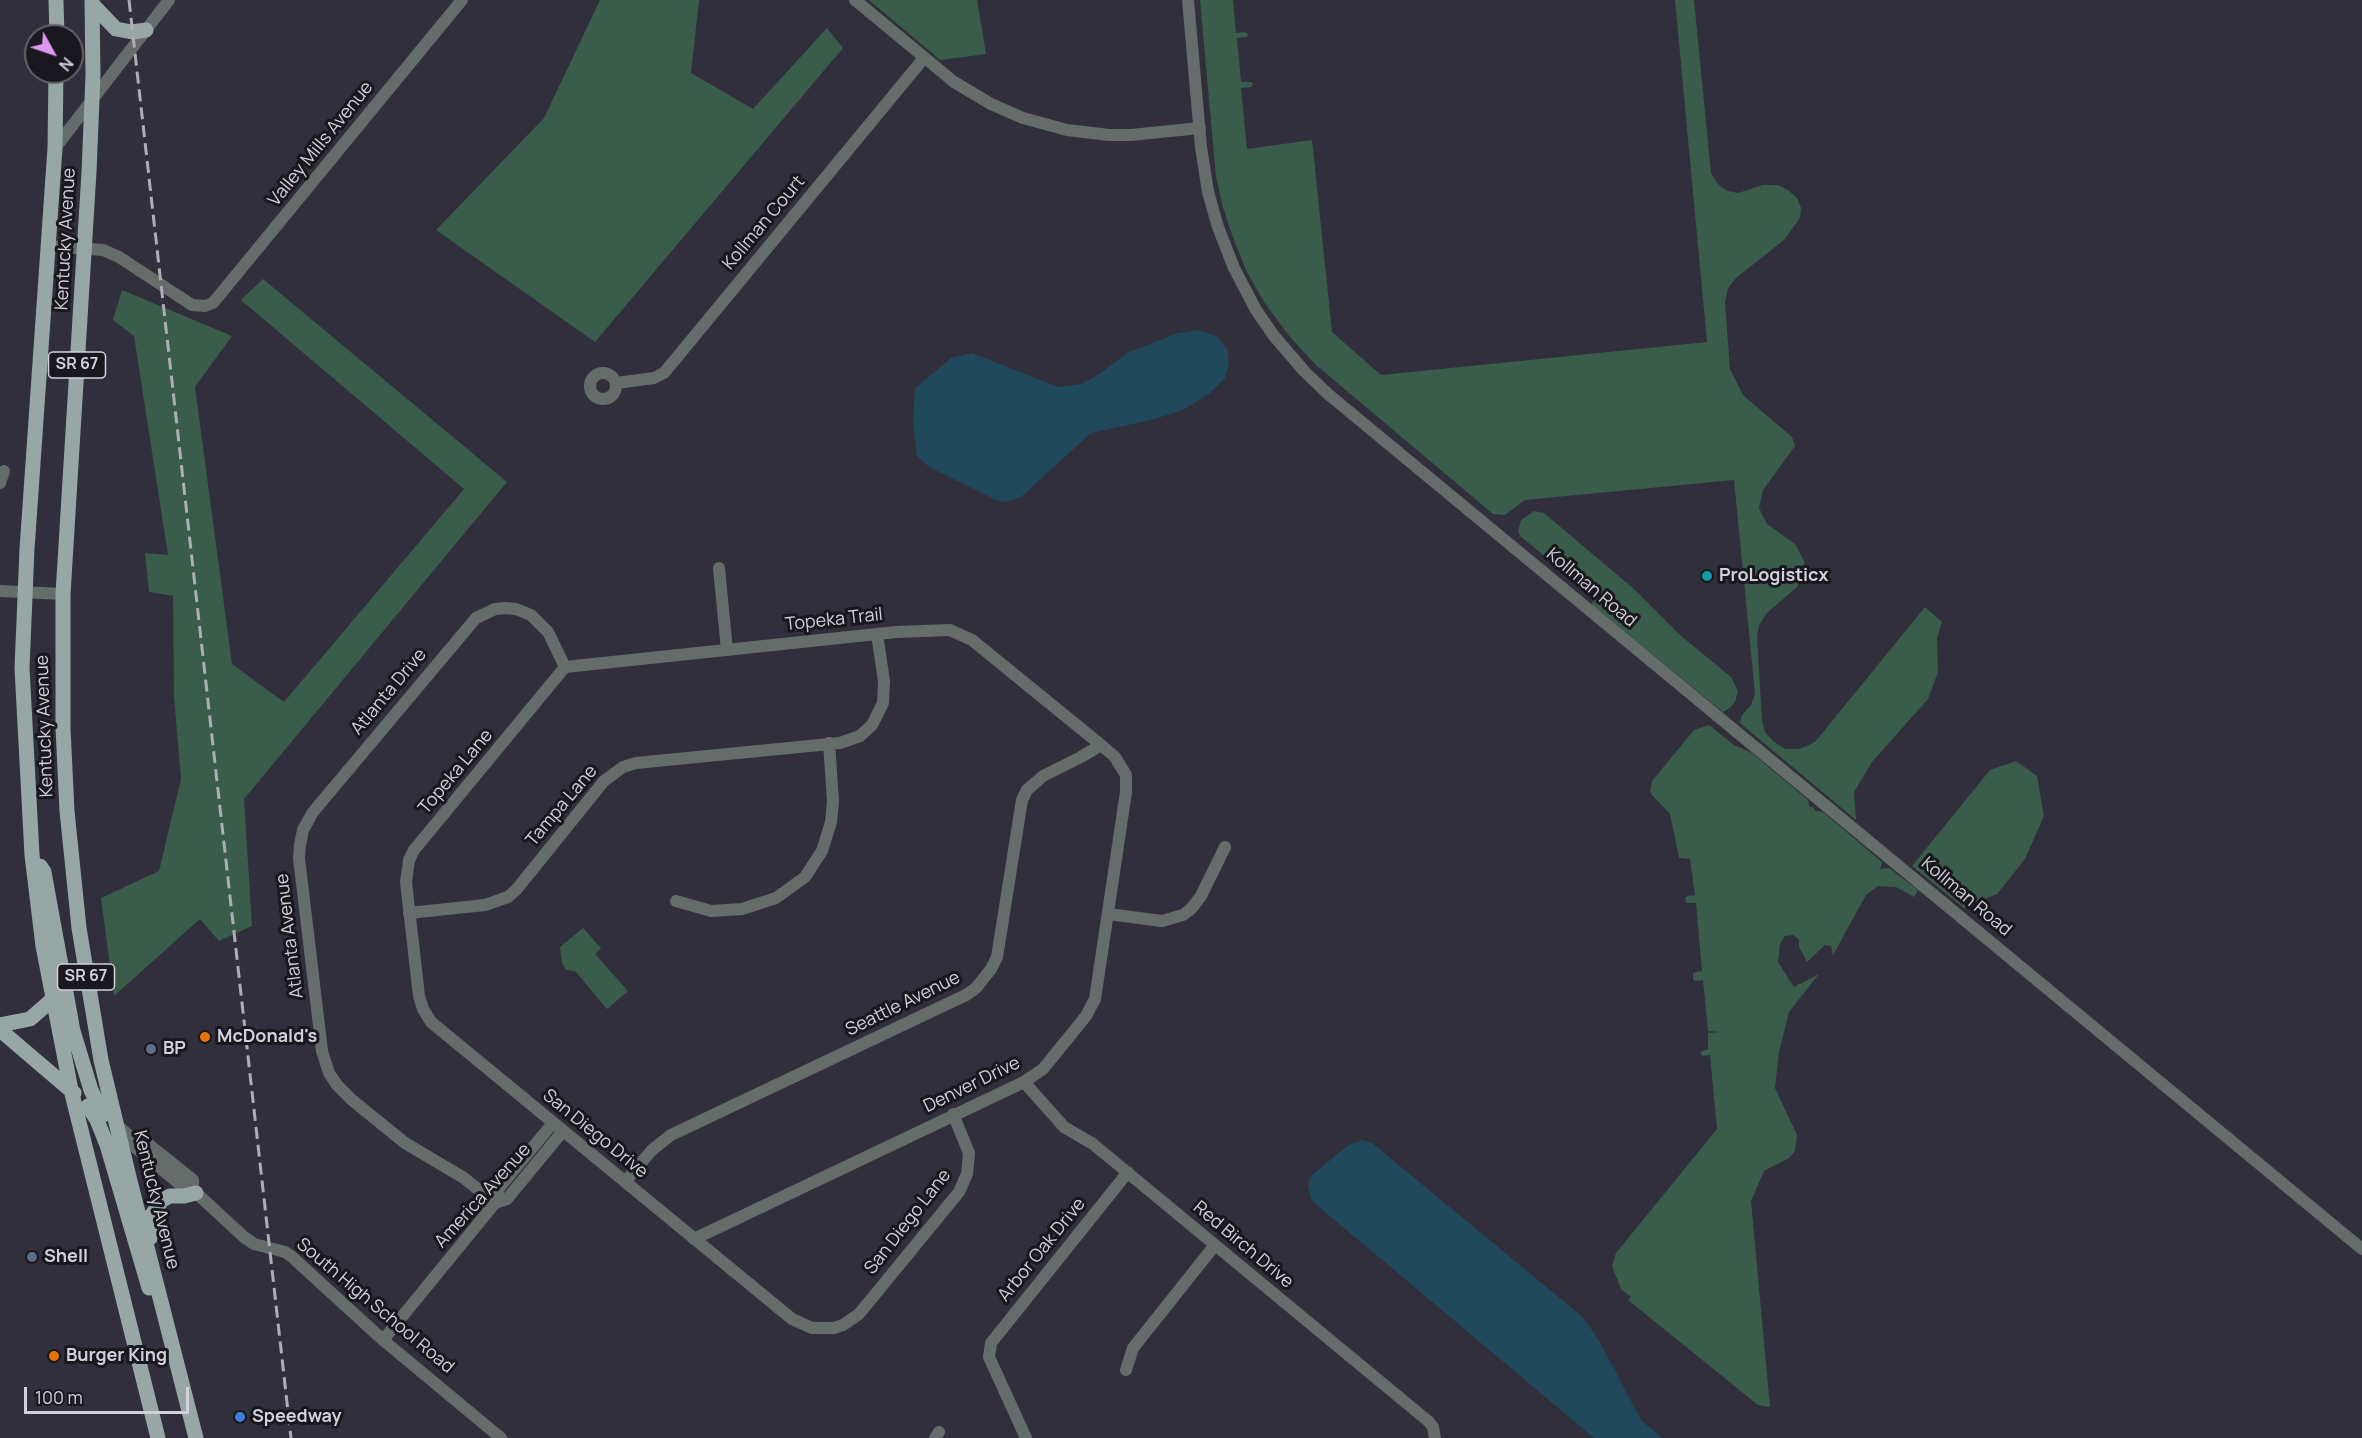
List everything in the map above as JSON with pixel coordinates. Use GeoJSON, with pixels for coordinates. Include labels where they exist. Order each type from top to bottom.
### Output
{"type":"FeatureCollection","features":[{"type":"Feature","properties":{"kind":"main road"},"geometry":{"type":"LineString","coordinates":[[56,0],[57,24]]}},
{"type":"Feature","properties":{"kind":"main road"},"geometry":{"type":"LineString","coordinates":[[92,2],[116,29],[127,32],[146,30]]}},
{"type":"Feature","properties":{"kind":"main road","name":"Kentucky Avenue"},"geometry":{"type":"LineString","coordinates":[[92,2],[93,98],[63,594],[64,760],[73,878],[89,993],[117,1125],[196,1438]]}},
{"type":"Feature","properties":{"kind":"main road","name":"Kentucky Avenue"},"geometry":{"type":"LineString","coordinates":[[56,84],[55,148],[26,592],[23,680],[32,855],[53,999],[158,1438]]}},
{"type":"Feature","properties":{"kind":"main road"},"geometry":{"type":"LineString","coordinates":[[32,855],[44,872],[64,991],[79,1055],[91,1090],[103,1115]]}},
{"type":"Feature","properties":{"kind":"main road"},"geometry":{"type":"LineString","coordinates":[[0,1025],[30,1019],[53,999]]}},
{"type":"Feature","properties":{"kind":"main road","name":"South High School Road"},"geometry":{"type":"LineString","coordinates":[[0,1030],[76,1095],[117,1125]]}},
{"type":"Feature","properties":{"kind":"main road"},"geometry":{"type":"LineString","coordinates":[[76,1095],[97,1120],[107,1145],[148,1288],[160,1298]]}},
{"type":"Feature","properties":{"kind":"main road"},"geometry":{"type":"LineString","coordinates":[[150,1256],[150,1222],[155,1210],[162,1200],[170,1196],[184,1196],[195,1191]]}},
{"type":"Feature","properties":{"kind":"street"},"geometry":{"type":"LineString","coordinates":[[55,148],[169,0]]}},
{"type":"Feature","properties":{"kind":"street","name":"Valley Mills Avenue"},"geometry":{"type":"LineString","coordinates":[[85,249],[103,250],[114,254],[192,305],[206,306],[218,298],[462,0]]}},
{"type":"Feature","properties":{"kind":"street"},"geometry":{"type":"LineString","coordinates":[[855,0],[924,58],[976,96],[1015,115],[1049,126],[1109,135],[1200,128]]}},
{"type":"Feature","properties":{"kind":"street","name":"Kollman Road"},"geometry":{"type":"LineString","coordinates":[[1188,0],[1204,170],[1212,208],[1234,268],[1248,296],[1270,330],[1315,382],[2362,1249]]}},
{"type":"Feature","properties":{"kind":"street","name":"Kollman Court"},"geometry":{"type":"LineString","coordinates":[[616,383],[654,378],[664,373],[924,58]]}},
{"type":"Feature","properties":{"kind":"street"},"geometry":{"type":"LineString","coordinates":[[48,246],[85,249]]}},
{"type":"Feature","properties":{"kind":"street"},"geometry":{"type":"LineString","coordinates":[[0,483],[4,471]]}},
{"type":"Feature","properties":{"kind":"street"},"geometry":{"type":"LineString","coordinates":[[719,568],[727,650]]}},
{"type":"Feature","properties":{"kind":"street"},"geometry":{"type":"LineString","coordinates":[[0,591],[63,594]]}},
{"type":"Feature","properties":{"kind":"street","name":"Atlanta Drive"},"geometry":{"type":"LineString","coordinates":[[302,833],[313,812],[472,621],[495,609],[510,608],[525,612],[534,617],[546,630],[565,667]]}},
{"type":"Feature","properties":{"kind":"street","name":"Topeka Trail"},"geometry":{"type":"LineString","coordinates":[[565,667],[878,634],[941,629],[959,632],[972,640],[1101,745],[1115,757],[1125,772]]}},
{"type":"Feature","properties":{"kind":"street","name":"Tampa Lane"},"geometry":{"type":"LineString","coordinates":[[410,913],[485,905],[508,897],[604,781],[623,767],[636,763],[845,742],[860,736],[872,725],[881,711],[884,698],[878,634]]}},
{"type":"Feature","properties":{"kind":"street","name":"Topeka Lane"},"geometry":{"type":"LineString","coordinates":[[410,913],[406,871],[414,850],[565,667]]}},
{"type":"Feature","properties":{"kind":"street"},"geometry":{"type":"LineString","coordinates":[[676,901],[711,911],[752,908],[776,898],[805,876],[822,851],[831,822],[833,801],[829,744]]}},
{"type":"Feature","properties":{"kind":"street","name":"Seattle Avenue"},"geometry":{"type":"LineString","coordinates":[[626,1182],[651,1150],[671,1135],[966,995],[976,988],[997,957],[1022,800],[1027,790],[1043,776],[1101,745]]}},
{"type":"Feature","properties":{"kind":"street","name":"Denver Drive"},"geometry":{"type":"LineString","coordinates":[[694,1239],[1024,1082],[1043,1069],[1090,1011],[1095,999],[1126,792],[1125,772]]}},
{"type":"Feature","properties":{"kind":"street","name":"Atlanta Avenue"},"geometry":{"type":"LineString","coordinates":[[302,833],[299,858],[322,1051],[329,1073],[352,1100],[405,1143],[464,1178],[495,1203]]}},
{"type":"Feature","properties":{"kind":"street"},"geometry":{"type":"LineString","coordinates":[[1108,914],[1162,921],[1183,915],[1201,896],[1225,847]]}},
{"type":"Feature","properties":{"kind":"street","name":"San Diego Drive"},"geometry":{"type":"LineString","coordinates":[[410,913],[420,1002],[430,1022],[795,1321],[812,1328],[830,1329]]}},
{"type":"Feature","properties":{"kind":"street","name":"Red Birch Drive"},"geometry":{"type":"LineString","coordinates":[[1024,1082],[1064,1127],[1091,1142],[1428,1421],[1433,1427],[1435,1438]]}},
{"type":"Feature","properties":{"kind":"street","name":"San Diego Lane"},"geometry":{"type":"LineString","coordinates":[[830,1329],[843,1325],[859,1314],[962,1187],[967,1174],[969,1153],[953,1114]]}},
{"type":"Feature","properties":{"kind":"street","name":"South High School Road"},"geometry":{"type":"LineString","coordinates":[[117,1125],[133,1139],[142,1139],[193,1180],[195,1191],[254,1244],[285,1252],[291,1256],[383,1340],[501,1438]]}},
{"type":"Feature","properties":{"kind":"street","name":"America Avenue"},"geometry":{"type":"LineString","coordinates":[[383,1340],[495,1203],[507,1199],[558,1127]]}},
{"type":"Feature","properties":{"kind":"street","name":"Arbor Oak Drive"},"geometry":{"type":"LineString","coordinates":[[1026,1438],[989,1357],[991,1342],[1128,1172]]}},
{"type":"Feature","properties":{"kind":"street"},"geometry":{"type":"LineString","coordinates":[[1126,1370],[1133,1348],[1215,1245]]}},
{"type":"Feature","properties":{"kind":"green space"},"geometry":{"type":"Polygon","coordinates":[[[600,0],[699,0],[691,73],[753,109],[827,28],[843,48],[595,342],[436,230],[544,118],[600,0]]]}},
{"type":"Feature","properties":{"kind":"green space"},"geometry":{"type":"Polygon","coordinates":[[[869,0],[977,0],[986,54],[940,60],[869,0]]]}},
{"type":"Feature","properties":{"kind":"green space"},"geometry":{"type":"Polygon","coordinates":[[[1200,0],[1233,0],[1236,33],[1248,34],[1247,37],[1237,38],[1241,82],[1253,84],[1251,87],[1241,88],[1247,149],[1312,140],[1332,332],[1381,375],[1707,342],[1675,0],[1694,0],[1711,173],[1719,185],[1728,191],[1738,193],[1763,185],[1778,185],[1797,198],[1801,208],[1800,218],[1784,240],[1736,278],[1728,288],[1725,303],[1730,369],[1743,395],[1792,437],[1795,446],[1763,490],[1759,508],[1767,524],[1795,544],[1804,561],[1806,574],[1796,588],[1767,613],[1759,625],[1757,636],[1762,721],[1765,732],[1785,749],[1800,749],[1815,742],[1925,607],[1942,622],[1937,638],[1938,672],[1928,699],[1872,762],[1854,792],[1856,820],[1740,723],[1742,715],[1751,705],[1755,694],[1734,480],[1525,500],[1505,515],[1493,514],[1316,365],[1290,337],[1264,302],[1247,272],[1222,204],[1216,177],[1200,0]]]}},
{"type":"Feature","properties":{"kind":"green space"},"geometry":{"type":"Polygon","coordinates":[[[263,279],[507,482],[244,799],[252,926],[219,941],[200,919],[114,996],[101,898],[159,871],[181,779],[174,697],[173,596],[149,592],[145,553],[168,555],[134,336],[113,320],[122,290],[232,336],[195,387],[232,664],[284,702],[464,489],[241,300],[263,279]]]}},
{"type":"Feature","properties":{"kind":"green space"},"geometry":{"type":"Polygon","coordinates":[[[1534,511],[1544,513],[1634,589],[1680,635],[1731,677],[1738,691],[1735,702],[1730,708],[1723,712],[1591,604],[1596,598],[1520,536],[1518,531],[1521,520],[1534,511]]]}},
{"type":"Feature","properties":{"kind":"green space"},"geometry":{"type":"Polygon","coordinates":[[[1709,725],[1734,745],[1752,753],[1808,800],[1809,806],[1815,811],[1823,812],[1882,862],[1880,869],[1889,868],[1918,890],[1914,897],[1896,887],[1878,886],[1866,895],[1833,955],[1831,946],[1825,945],[1807,962],[1799,947],[1799,940],[1793,935],[1785,936],[1780,944],[1778,962],[1794,987],[1819,974],[1789,1012],[1779,1052],[1775,1088],[1797,1135],[1795,1151],[1789,1158],[1764,1171],[1751,1201],[1770,1407],[1758,1405],[1628,1300],[1631,1297],[1621,1289],[1612,1266],[1616,1253],[1717,1129],[1710,1055],[1702,1056],[1700,1052],[1708,1049],[1708,1033],[1721,1032],[1708,1031],[1703,980],[1693,979],[1693,973],[1702,971],[1696,903],[1686,903],[1685,899],[1687,896],[1695,895],[1690,859],[1679,858],[1670,814],[1650,790],[1652,781],[1694,730],[1709,725]]]}},
{"type":"Feature","properties":{"kind":"green space"},"geometry":{"type":"Polygon","coordinates":[[[2016,761],[2037,776],[2044,816],[2025,859],[1997,894],[1964,908],[1912,866],[1990,770],[2016,761]]]}},
{"type":"Feature","properties":{"kind":"green space"},"geometry":{"type":"Polygon","coordinates":[[[583,928],[601,948],[595,954],[628,991],[607,1009],[575,971],[566,970],[562,963],[560,947],[583,928]]]}},
{"type":"Feature","properties":{"kind":"water"},"geometry":{"type":"Polygon","coordinates":[[[1200,330],[1218,337],[1227,349],[1229,363],[1225,378],[1210,393],[1183,410],[1151,420],[1091,433],[1021,497],[1008,502],[998,501],[929,467],[917,456],[913,422],[915,388],[951,358],[972,353],[1058,387],[1081,384],[1098,375],[1127,353],[1178,333],[1200,330]]]}},
{"type":"Feature","properties":{"kind":"water"},"geometry":{"type":"Polygon","coordinates":[[[1362,1140],[1372,1143],[1584,1318],[1601,1344],[1641,1420],[1662,1438],[1594,1438],[1312,1201],[1308,1186],[1311,1176],[1347,1146],[1362,1140]]]}},
{"type":"Feature","properties":{"kind":"railway"},"geometry":{"type":"LineString","coordinates":[[129,0],[291,1438]]}},
{"type":"Feature","properties":{"kind":"place","name":"ProLogisticx"},"geometry":{"type":"Point","coordinates":[1707,576]}},
{"type":"Feature","properties":{"kind":"place","name":"McDonald's"},"geometry":{"type":"Point","coordinates":[205,1037]}},
{"type":"Feature","properties":{"kind":"place","name":"BP"},"geometry":{"type":"Point","coordinates":[151,1049]}},
{"type":"Feature","properties":{"kind":"place","name":"Shell"},"geometry":{"type":"Point","coordinates":[32,1257]}},
{"type":"Feature","properties":{"kind":"place","name":"Burger King"},"geometry":{"type":"Point","coordinates":[54,1356]}},
{"type":"Feature","properties":{"kind":"place","name":"Speedway"},"geometry":{"type":"Point","coordinates":[240,1417]}}]}
